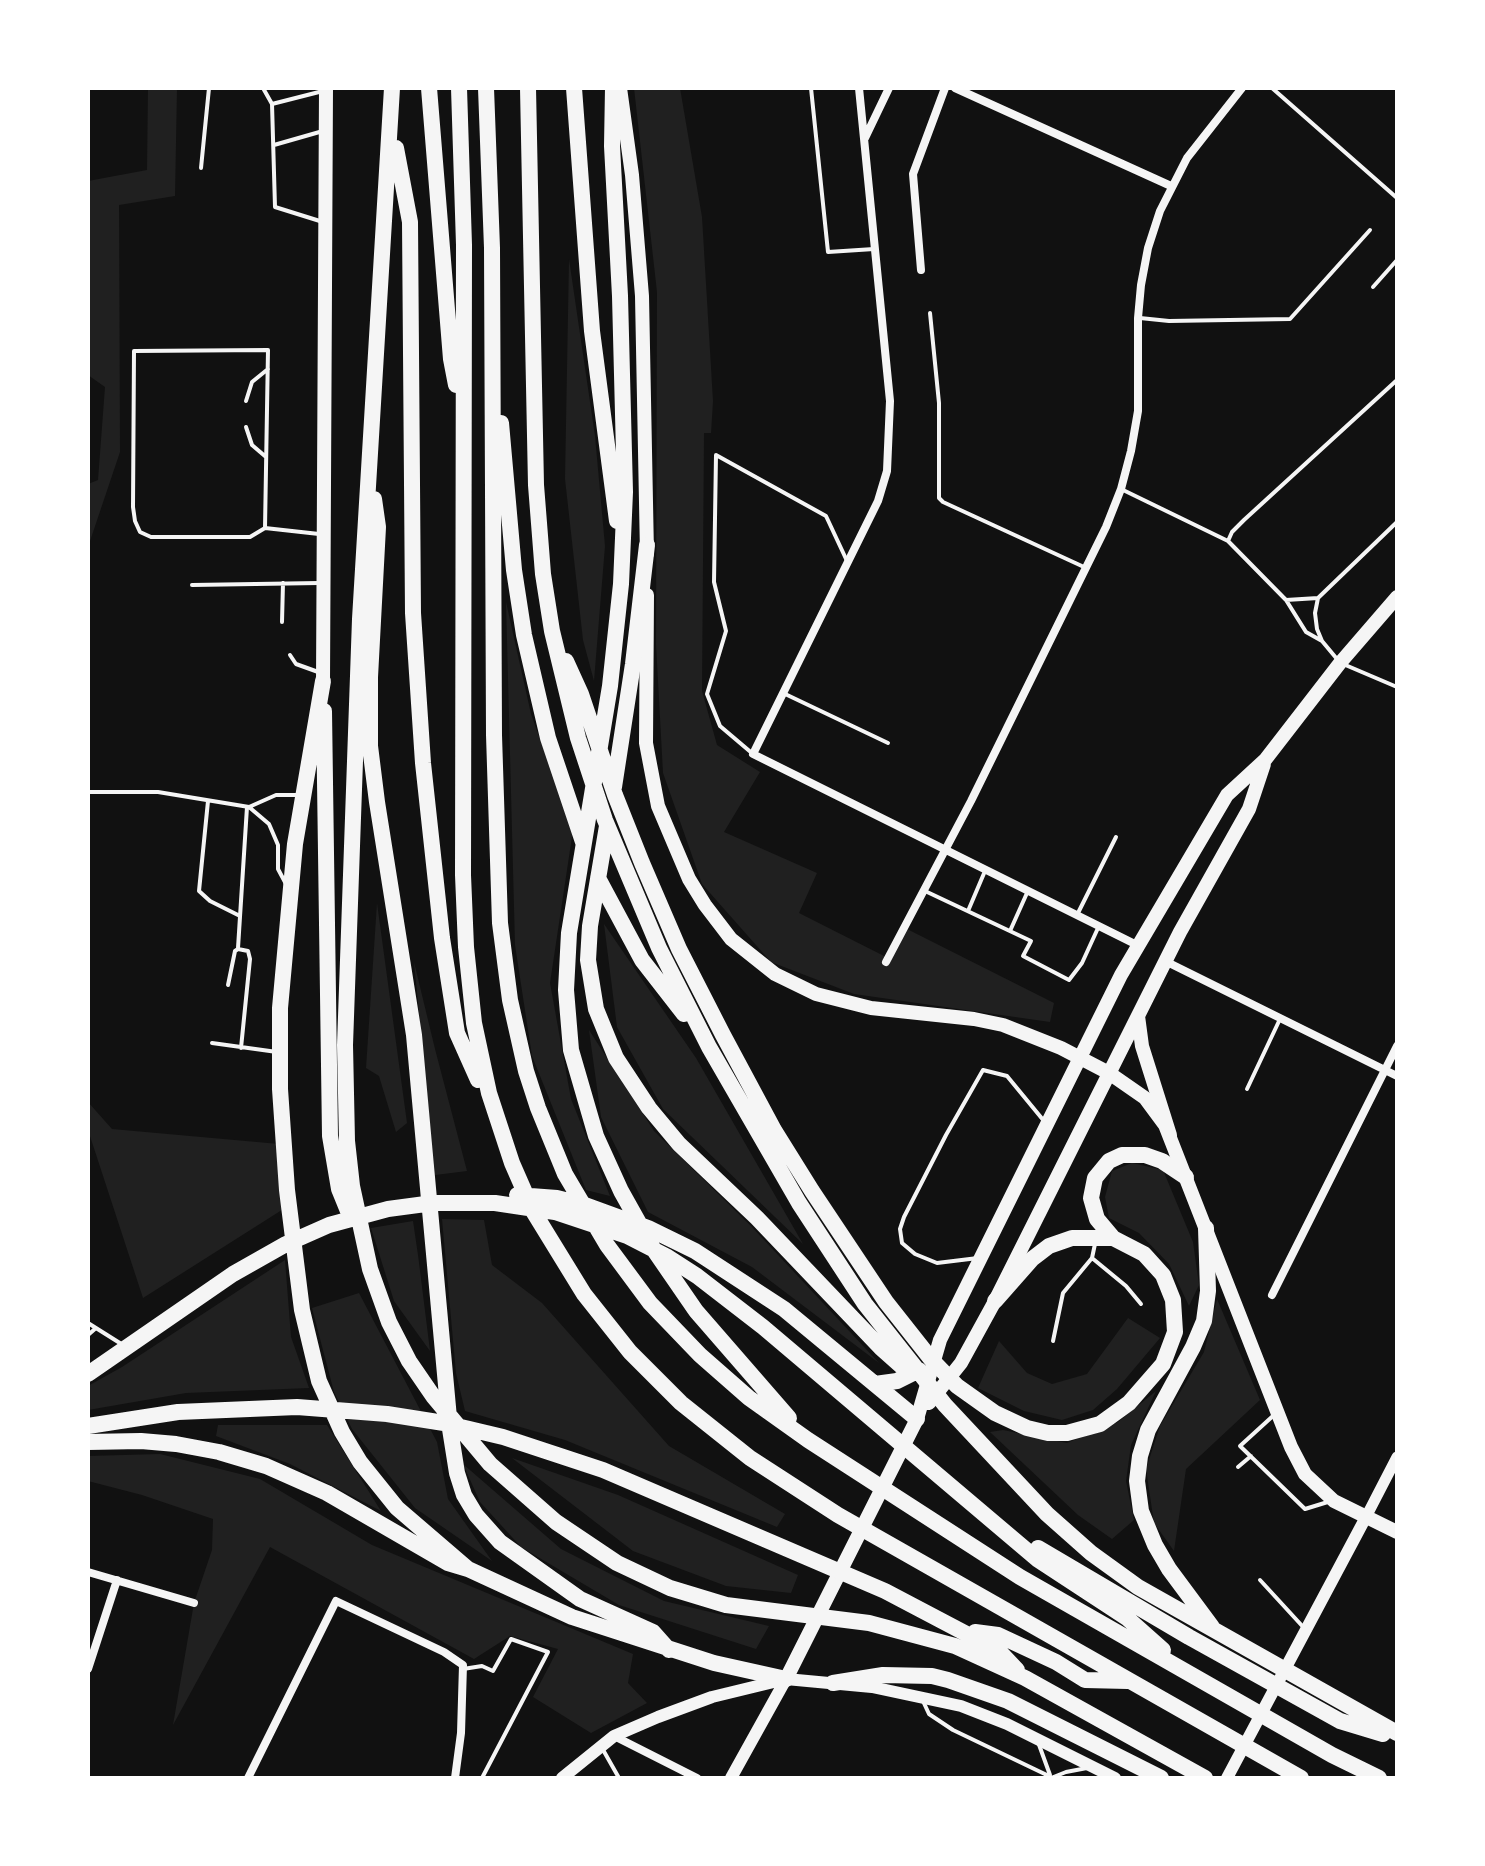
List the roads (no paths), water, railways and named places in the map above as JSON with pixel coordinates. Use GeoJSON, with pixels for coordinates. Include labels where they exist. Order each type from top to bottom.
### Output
{"type":"FeatureCollection","features":[{"type":"Feature","properties":{"kind":"highway"},"geometry":{"type":"LineString","coordinates":[[366,1256],[348,1156],[345,1045],[353,765],[392,88]]}},
{"type":"Feature","properties":{"kind":"highway"},"geometry":{"type":"LineString","coordinates":[[429,88],[451,359],[463,421]]}},
{"type":"Feature","properties":{"kind":"highway"},"geometry":{"type":"LineString","coordinates":[[459,88],[464,211],[463,875],[466,947],[480,1057],[500,1129]]}},
{"type":"Feature","properties":{"kind":"highway"},"geometry":{"type":"LineString","coordinates":[[486,88],[491,170],[496,849],[504,961],[526,1071],[565,1174],[607,1245],[639,1290],[678,1334],[727,1380],[808,1440],[1009,1570],[1332,1755],[1379,1778]]}},
{"type":"Feature","properties":{"kind":"highway"},"geometry":{"type":"LineString","coordinates":[[528,88],[536,485],[542,564],[552,631],[578,738],[605,820],[659,948],[709,1047],[775,1164],[849,1281],[945,1405],[1027,1494],[1091,1553],[1138,1587],[1397,1735]]}},
{"type":"Feature","properties":{"kind":"highway"},"geometry":{"type":"LineString","coordinates":[[574,88],[592,331],[612,494],[622,546]]}},
{"type":"Feature","properties":{"kind":"highway"},"geometry":{"type":"LineString","coordinates":[[613,88],[612,146],[625,492],[618,625],[569,933],[566,990],[571,1050],[596,1136],[626,1201],[673,1279],[720,1339],[808,1440]]}},
{"type":"Feature","properties":{"kind":"highway"},"geometry":{"type":"LineString","coordinates":[[391,121],[410,222],[413,613],[420,736],[432,856],[457,1033],[533,1211],[563,1263],[606,1324],[638,1361],[681,1403],[740,1450],[800,1492],[1301,1778]]}},
{"type":"Feature","properties":{"kind":"highway"},"geometry":{"type":"LineString","coordinates":[[493,369],[505,444],[511,538],[522,623],[539,702],[560,775],[588,854],[623,928],[642,960],[709,1047]]}},
{"type":"Feature","properties":{"kind":"highway"},"geometry":{"type":"LineString","coordinates":[[369,462],[378,527],[370,677],[370,746],[414,1035],[450,1429],[457,1473],[464,1495],[476,1515],[500,1542],[580,1599],[653,1632],[669,1650]]}},
{"type":"Feature","properties":{"kind":"highway"},"geometry":{"type":"LineString","coordinates":[[647,545],[618,762],[588,943],[592,992],[608,1043],[637,1091],[679,1144],[768,1229],[881,1348],[945,1405]]}},
{"type":"Feature","properties":{"kind":"highway"},"geometry":{"type":"LineString","coordinates":[[552,631],[581,694],[615,795],[659,904],[728,1046],[812,1191],[886,1302],[931,1359],[976,1401],[1027,1428],[1067,1433],[1090,1429],[1129,1403],[1156,1374],[1172,1343],[1176,1319],[1171,1289],[1159,1269],[1140,1251],[1105,1238],[1072,1238],[1049,1246],[1032,1259],[995,1301]]}},
{"type":"Feature","properties":{"kind":"highway"},"geometry":{"type":"LineString","coordinates":[[323,678],[330,1136],[339,1189],[389,1322],[409,1361],[433,1396],[490,1464],[523,1495],[580,1540],[656,1583],[726,1605],[839,1618],[899,1629],[955,1646],[1025,1678],[1205,1778]]}},
{"type":"Feature","properties":{"kind":"highway"},"geometry":{"type":"LineString","coordinates":[[323,678],[301,795],[280,1008],[279,1052],[295,1267],[305,1328],[319,1381],[342,1432],[370,1477],[411,1521],[468,1569]]}},
{"type":"Feature","properties":{"kind":"highway"},"geometry":{"type":"LineString","coordinates":[[1105,1238],[1091,1198],[1095,1178],[1109,1161],[1122,1155],[1145,1155],[1162,1161],[1186,1177]]}},
{"type":"Feature","properties":{"kind":"highway"},"geometry":{"type":"LineString","coordinates":[[88,1374],[250,1264],[301,1237],[344,1220],[402,1206],[509,1195],[557,1198],[600,1210],[648,1228],[705,1257],[798,1320],[917,1419]]}},
{"type":"Feature","properties":{"kind":"highway"},"geometry":{"type":"LineString","coordinates":[[464,1201],[526,1206],[584,1220],[641,1243],[697,1276],[763,1327],[1037,1559],[1127,1618],[1188,1672]]}},
{"type":"Feature","properties":{"kind":"highway"},"geometry":{"type":"LineString","coordinates":[[1206,1228],[1208,1291],[1204,1321],[1148,1430],[1137,1481],[1141,1511],[1155,1545],[1215,1631]]}},
{"type":"Feature","properties":{"kind":"highway"},"geometry":{"type":"LineString","coordinates":[[875,1384],[897,1381],[934,1361]]}},
{"type":"Feature","properties":{"kind":"highway"},"geometry":{"type":"LineString","coordinates":[[88,1426],[178,1412],[297,1407],[387,1414],[473,1429],[533,1445],[603,1470],[870,1585],[999,1651],[1025,1678]]}},
{"type":"Feature","properties":{"kind":"highway"},"geometry":{"type":"LineString","coordinates":[[88,1442],[176,1444],[219,1452],[266,1466],[327,1493],[448,1563],[468,1569],[572,1617],[669,1650],[786,1679]]}},
{"type":"Feature","properties":{"kind":"highway"},"geometry":{"type":"LineString","coordinates":[[1005,1529],[1340,1721],[1397,1735]]}},
{"type":"Feature","properties":{"kind":"highway"},"geometry":{"type":"LineString","coordinates":[[962,1630],[998,1635],[1056,1662],[1085,1680],[1130,1682]]}},
{"type":"Feature","properties":{"kind":"highway"},"geometry":{"type":"LineString","coordinates":[[833,1683],[883,1675],[932,1676],[948,1680],[1008,1701],[1161,1778]]}},
{"type":"Feature","properties":{"kind":"main road"},"geometry":{"type":"LineString","coordinates":[[620,88],[634,190],[642,296],[647,545],[645,712],[649,767],[658,806],[674,849],[696,892],[722,929],[741,949],[763,966],[816,994],[871,1008],[989,1022],[1017,1029],[1109,1073],[1145,1098],[1170,1135]]}},
{"type":"Feature","properties":{"kind":"main road"},"geometry":{"type":"LineString","coordinates":[[323,678],[326,89]]}},
{"type":"Feature","properties":{"kind":"main road"},"geometry":{"type":"LineString","coordinates":[[731,1778],[786,1679],[917,1419],[941,1339],[1079,1057],[1139,946],[1227,795],[1265,760],[1340,663],[1397,597]]}},
{"type":"Feature","properties":{"kind":"main road"},"geometry":{"type":"LineString","coordinates":[[917,1419],[961,1363],[995,1301],[1165,961],[1249,809],[1265,760]]}},
{"type":"Feature","properties":{"kind":"main road"},"geometry":{"type":"LineString","coordinates":[[1138,1015],[1144,1054],[1170,1135],[1277,1412],[1305,1474],[1334,1501],[1397,1532]]}},
{"type":"Feature","properties":{"kind":"main road"},"geometry":{"type":"LineString","coordinates":[[1227,1778],[1366,1517]]}},
{"type":"Feature","properties":{"kind":"main road"},"geometry":{"type":"LineString","coordinates":[[562,1778],[614,1736],[712,1697],[786,1679],[920,1696],[984,1714],[1115,1778]]}},
{"type":"Feature","properties":{"kind":"street"},"geometry":{"type":"LineString","coordinates":[[859,88],[890,401],[890,436],[883,483],[878,501],[753,754],[1139,946]]}},
{"type":"Feature","properties":{"kind":"street"},"geometry":{"type":"LineString","coordinates":[[864,139],[889,88]]}},
{"type":"Feature","properties":{"kind":"street"},"geometry":{"type":"LineString","coordinates":[[921,270],[913,174],[945,88]]}},
{"type":"Feature","properties":{"kind":"street"},"geometry":{"type":"LineString","coordinates":[[955,88],[1171,186]]}},
{"type":"Feature","properties":{"kind":"street"},"geometry":{"type":"LineString","coordinates":[[886,962],[925,891],[1086,568],[1121,489],[1138,411],[1138,318],[1148,248],[1171,186],[1199,140],[1242,88]]}},
{"type":"Feature","properties":{"kind":"street"},"geometry":{"type":"LineString","coordinates":[[1165,961],[1397,1076]]}},
{"type":"Feature","properties":{"kind":"street"},"geometry":{"type":"LineString","coordinates":[[1272,1295],[1397,1046]]}},
{"type":"Feature","properties":{"kind":"street"},"geometry":{"type":"LineString","coordinates":[[1366,1517],[1397,1457]]}},
{"type":"Feature","properties":{"kind":"street"},"geometry":{"type":"LineString","coordinates":[[88,1572],[194,1603]]}},
{"type":"Feature","properties":{"kind":"street"},"geometry":{"type":"LineString","coordinates":[[88,1669],[117,1580]]}},
{"type":"Feature","properties":{"kind":"street"},"geometry":{"type":"LineString","coordinates":[[248,1778],[336,1601],[455,1658],[463,1669],[461,1733],[455,1778]]}},
{"type":"Feature","properties":{"kind":"street"},"geometry":{"type":"LineString","coordinates":[[614,1736],[697,1778]]}},
{"type":"Feature","properties":{"kind":"lane"},"geometry":{"type":"LineString","coordinates":[[201,168],[209,88]]}},
{"type":"Feature","properties":{"kind":"lane"},"geometry":{"type":"LineString","coordinates":[[263,88],[272,104],[275,207],[325,222]]}},
{"type":"Feature","properties":{"kind":"lane"},"geometry":{"type":"LineString","coordinates":[[811,88],[828,252],[876,249]]}},
{"type":"Feature","properties":{"kind":"lane"},"geometry":{"type":"LineString","coordinates":[[1272,88],[1397,198]]}},
{"type":"Feature","properties":{"kind":"lane"},"geometry":{"type":"LineString","coordinates":[[272,104],[326,89]]}},
{"type":"Feature","properties":{"kind":"lane"},"geometry":{"type":"LineString","coordinates":[[274,145],[326,130]]}},
{"type":"Feature","properties":{"kind":"lane"},"geometry":{"type":"LineString","coordinates":[[1138,318],[1169,321],[1290,319],[1370,230]]}},
{"type":"Feature","properties":{"kind":"lane"},"geometry":{"type":"LineString","coordinates":[[1373,287],[1397,260]]}},
{"type":"Feature","properties":{"kind":"lane"},"geometry":{"type":"LineString","coordinates":[[930,313],[939,403],[939,498],[1086,568]]}},
{"type":"Feature","properties":{"kind":"lane"},"geometry":{"type":"LineString","coordinates":[[265,528],[268,350],[134,351],[133,507],[140,532],[151,537],[250,537],[265,528],[325,535]]}},
{"type":"Feature","properties":{"kind":"lane"},"geometry":{"type":"LineString","coordinates":[[246,401],[252,382],[268,369]]}},
{"type":"Feature","properties":{"kind":"lane"},"geometry":{"type":"LineString","coordinates":[[1228,541],[1244,520],[1397,380]]}},
{"type":"Feature","properties":{"kind":"lane"},"geometry":{"type":"LineString","coordinates":[[246,427],[252,445],[266,458]]}},
{"type":"Feature","properties":{"kind":"lane"},"geometry":{"type":"LineString","coordinates":[[753,754],[720,726],[707,694],[726,631],[714,582],[716,455],[826,516],[847,561]]}},
{"type":"Feature","properties":{"kind":"lane"},"geometry":{"type":"LineString","coordinates":[[1121,489],[1228,541],[1286,600],[1306,632],[1322,641]]}},
{"type":"Feature","properties":{"kind":"lane"},"geometry":{"type":"LineString","coordinates":[[1397,522],[1318,598],[1315,621],[1322,641],[1340,663],[1397,687]]}},
{"type":"Feature","properties":{"kind":"lane"},"geometry":{"type":"LineString","coordinates":[[282,622],[283,583]]}},
{"type":"Feature","properties":{"kind":"lane"},"geometry":{"type":"LineString","coordinates":[[192,585],[325,583]]}},
{"type":"Feature","properties":{"kind":"lane"},"geometry":{"type":"LineString","coordinates":[[1286,600],[1318,598]]}},
{"type":"Feature","properties":{"kind":"lane"},"geometry":{"type":"LineString","coordinates":[[290,655],[296,664],[323,678]]}},
{"type":"Feature","properties":{"kind":"lane"},"geometry":{"type":"LineString","coordinates":[[783,693],[888,743]]}},
{"type":"Feature","properties":{"kind":"lane"},"geometry":{"type":"LineString","coordinates":[[88,792],[158,792],[248,807],[269,824],[278,845],[278,869],[290,892]]}},
{"type":"Feature","properties":{"kind":"lane"},"geometry":{"type":"LineString","coordinates":[[248,807],[276,795],[301,795]]}},
{"type":"Feature","properties":{"kind":"lane"},"geometry":{"type":"LineString","coordinates":[[208,801],[199,891],[210,901],[240,916]]}},
{"type":"Feature","properties":{"kind":"lane"},"geometry":{"type":"LineString","coordinates":[[228,985],[232,956],[238,949],[248,807]]}},
{"type":"Feature","properties":{"kind":"lane"},"geometry":{"type":"LineString","coordinates":[[1077,915],[1116,837]]}},
{"type":"Feature","properties":{"kind":"lane"},"geometry":{"type":"LineString","coordinates":[[968,912],[986,869]]}},
{"type":"Feature","properties":{"kind":"lane"},"geometry":{"type":"LineString","coordinates":[[1010,931],[1028,890]]}},
{"type":"Feature","properties":{"kind":"lane"},"geometry":{"type":"LineString","coordinates":[[925,891],[1031,941],[1023,956],[1069,980],[1082,963],[1099,926]]}},
{"type":"Feature","properties":{"kind":"lane"},"geometry":{"type":"LineString","coordinates":[[238,949],[248,951],[250,959],[241,1048]]}},
{"type":"Feature","properties":{"kind":"lane"},"geometry":{"type":"LineString","coordinates":[[1247,1089],[1281,1018]]}},
{"type":"Feature","properties":{"kind":"lane"},"geometry":{"type":"LineString","coordinates":[[212,1043],[279,1052]]}},
{"type":"Feature","properties":{"kind":"lane"},"geometry":{"type":"LineString","coordinates":[[980,1258],[937,1263],[915,1254],[902,1243],[900,1229],[904,1217],[983,1070],[1007,1076],[1047,1124]]}},
{"type":"Feature","properties":{"kind":"lane"},"geometry":{"type":"LineString","coordinates":[[1053,1341],[1063,1293],[1105,1238]]}},
{"type":"Feature","properties":{"kind":"lane"},"geometry":{"type":"LineString","coordinates":[[1092,1258],[1126,1286],[1141,1304]]}},
{"type":"Feature","properties":{"kind":"lane"},"geometry":{"type":"LineString","coordinates":[[88,1323],[129,1348]]}},
{"type":"Feature","properties":{"kind":"lane"},"geometry":{"type":"LineString","coordinates":[[88,1335],[96,1328]]}},
{"type":"Feature","properties":{"kind":"lane"},"geometry":{"type":"LineString","coordinates":[[1277,1412],[1240,1446],[1305,1509],[1334,1501]]}},
{"type":"Feature","properties":{"kind":"lane"},"geometry":{"type":"LineString","coordinates":[[1238,1467],[1251,1456]]}},
{"type":"Feature","properties":{"kind":"lane"},"geometry":{"type":"LineString","coordinates":[[1260,1580],[1307,1631]]}},
{"type":"Feature","properties":{"kind":"lane"},"geometry":{"type":"LineString","coordinates":[[463,1669],[482,1666],[493,1671],[511,1639],[548,1652],[482,1778]]}},
{"type":"Feature","properties":{"kind":"lane"},"geometry":{"type":"LineString","coordinates":[[920,1696],[929,1714],[953,1730],[1051,1778],[1093,1767]]}},
{"type":"Feature","properties":{"kind":"lane"},"geometry":{"type":"LineString","coordinates":[[1036,1738],[1051,1778]]}},
{"type":"Feature","properties":{"kind":"lane"},"geometry":{"type":"LineString","coordinates":[[601,1746],[619,1778]]}}]}
